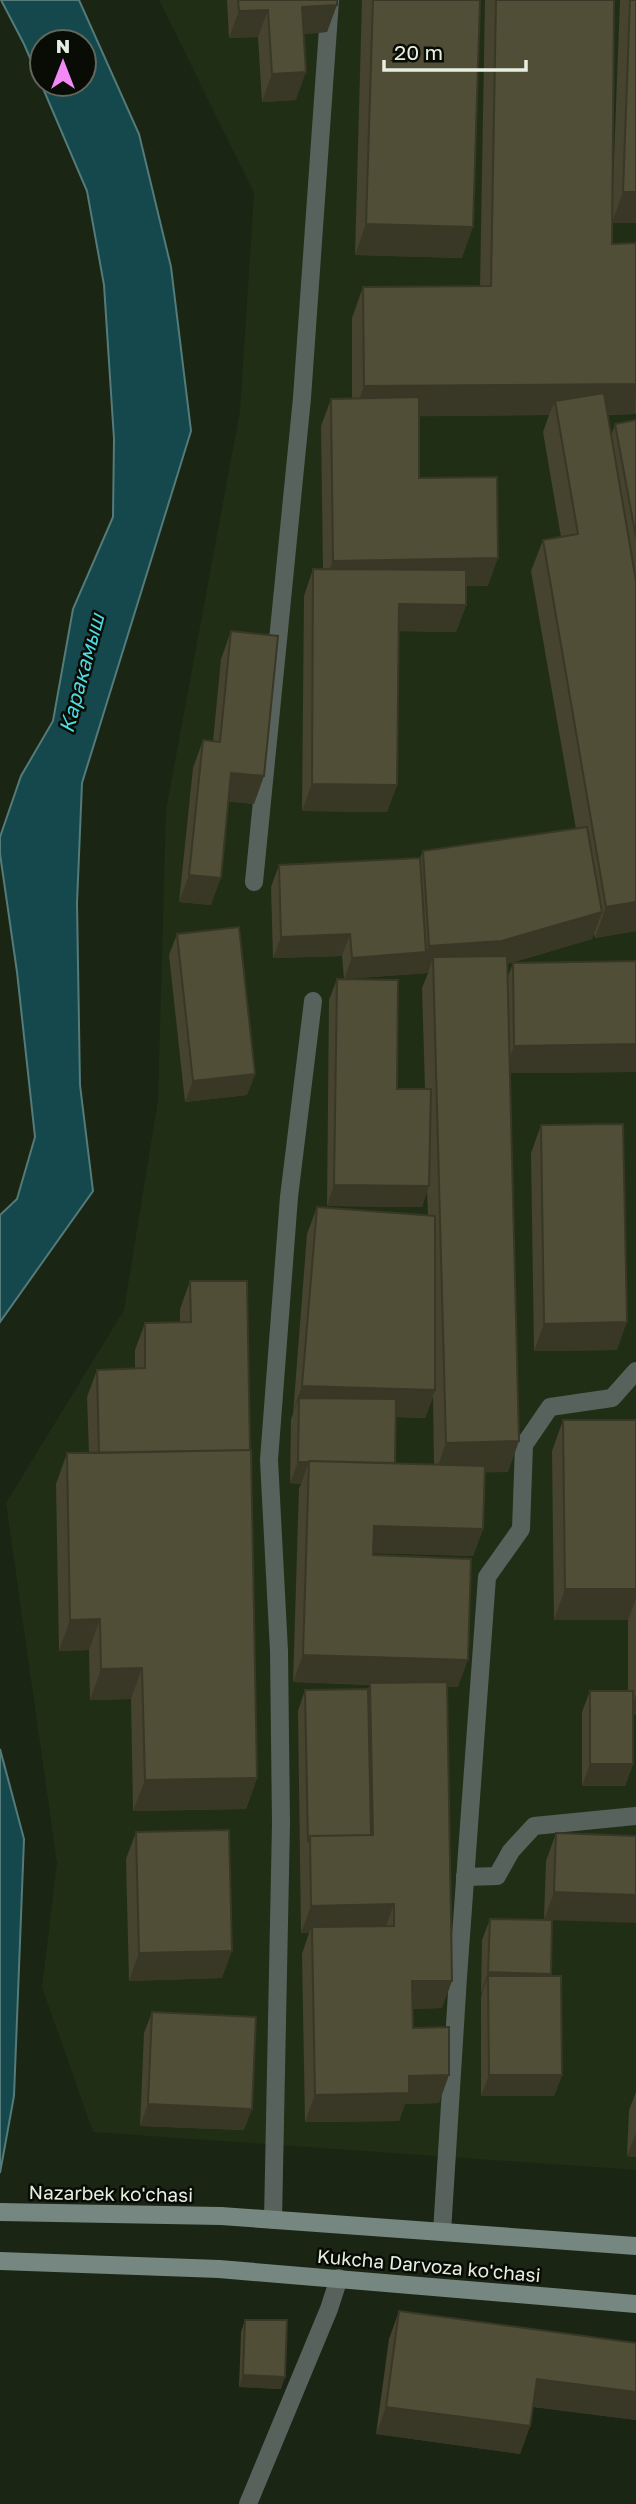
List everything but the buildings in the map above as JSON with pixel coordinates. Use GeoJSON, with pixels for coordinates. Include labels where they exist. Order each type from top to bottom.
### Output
{"type":"FeatureCollection","features":[{"type":"Feature","properties":{"kind":"main road","name":"Nazarbek ko'chasi"},"geometry":{"type":"LineString","coordinates":[[0,2212],[221,2216]]}},
{"type":"Feature","properties":{"kind":"main road","name":"Kukcha Darvoza ko'chasi"},"geometry":{"type":"LineString","coordinates":[[221,2216],[636,2246]]}},
{"type":"Feature","properties":{"kind":"main road","name":"Kukcha Darvoza ko'chasi"},"geometry":{"type":"LineString","coordinates":[[0,2261],[219,2269],[636,2304]]}},
{"type":"Feature","properties":{"kind":"street"},"geometry":{"type":"LineString","coordinates":[[254,882],[302,398],[330,0]]}},
{"type":"Feature","properties":{"kind":"street"},"geometry":{"type":"LineString","coordinates":[[273,2220],[281,1823],[279,1651],[269,1460],[289,1197],[313,1001]]}},
{"type":"Feature","properties":{"kind":"street"},"geometry":{"type":"LineString","coordinates":[[442,2232],[487,1577],[521,1529],[524,1445],[550,1408],[612,1398],[636,1371]]}},
{"type":"Feature","properties":{"kind":"street"},"geometry":{"type":"LineString","coordinates":[[465,1877],[497,1876],[511,1851],[534,1826],[636,1816]]}},
{"type":"Feature","properties":{"kind":"street"},"geometry":{"type":"LineString","coordinates":[[248,2504],[330,2309],[339,2278]]}},
{"type":"Feature","properties":{"kind":"shaded area"},"geometry":{"type":"Polygon","coordinates":[[[159,0],[636,0],[636,2170],[93,2132],[42,1987],[57,1863],[6,1503],[124,1310],[158,1100],[166,810],[240,411],[254,193],[159,0]]]}},
{"type":"Feature","properties":{"kind":"water"},"geometry":{"type":"Polygon","coordinates":[[[1,0],[79,0],[92,28],[28,28],[28,53],[1,0]]]}},
{"type":"Feature","properties":{"kind":"water","name":"Каракамыш"},"geometry":{"type":"Polygon","coordinates":[[[98,42],[139,134],[171,267],[191,431],[82,783],[77,903],[80,1085],[93,1191],[0,1322],[0,1215],[17,1199],[35,1137],[0,837],[21,776],[53,721],[73,609],[113,517],[114,439],[104,285],[87,191],[47,98],[98,98],[98,42]]]}},
{"type":"Feature","properties":{"kind":"water"},"geometry":{"type":"Polygon","coordinates":[[[0,1749],[24,1839],[14,2096],[0,2173],[0,1749]]]}}]}
